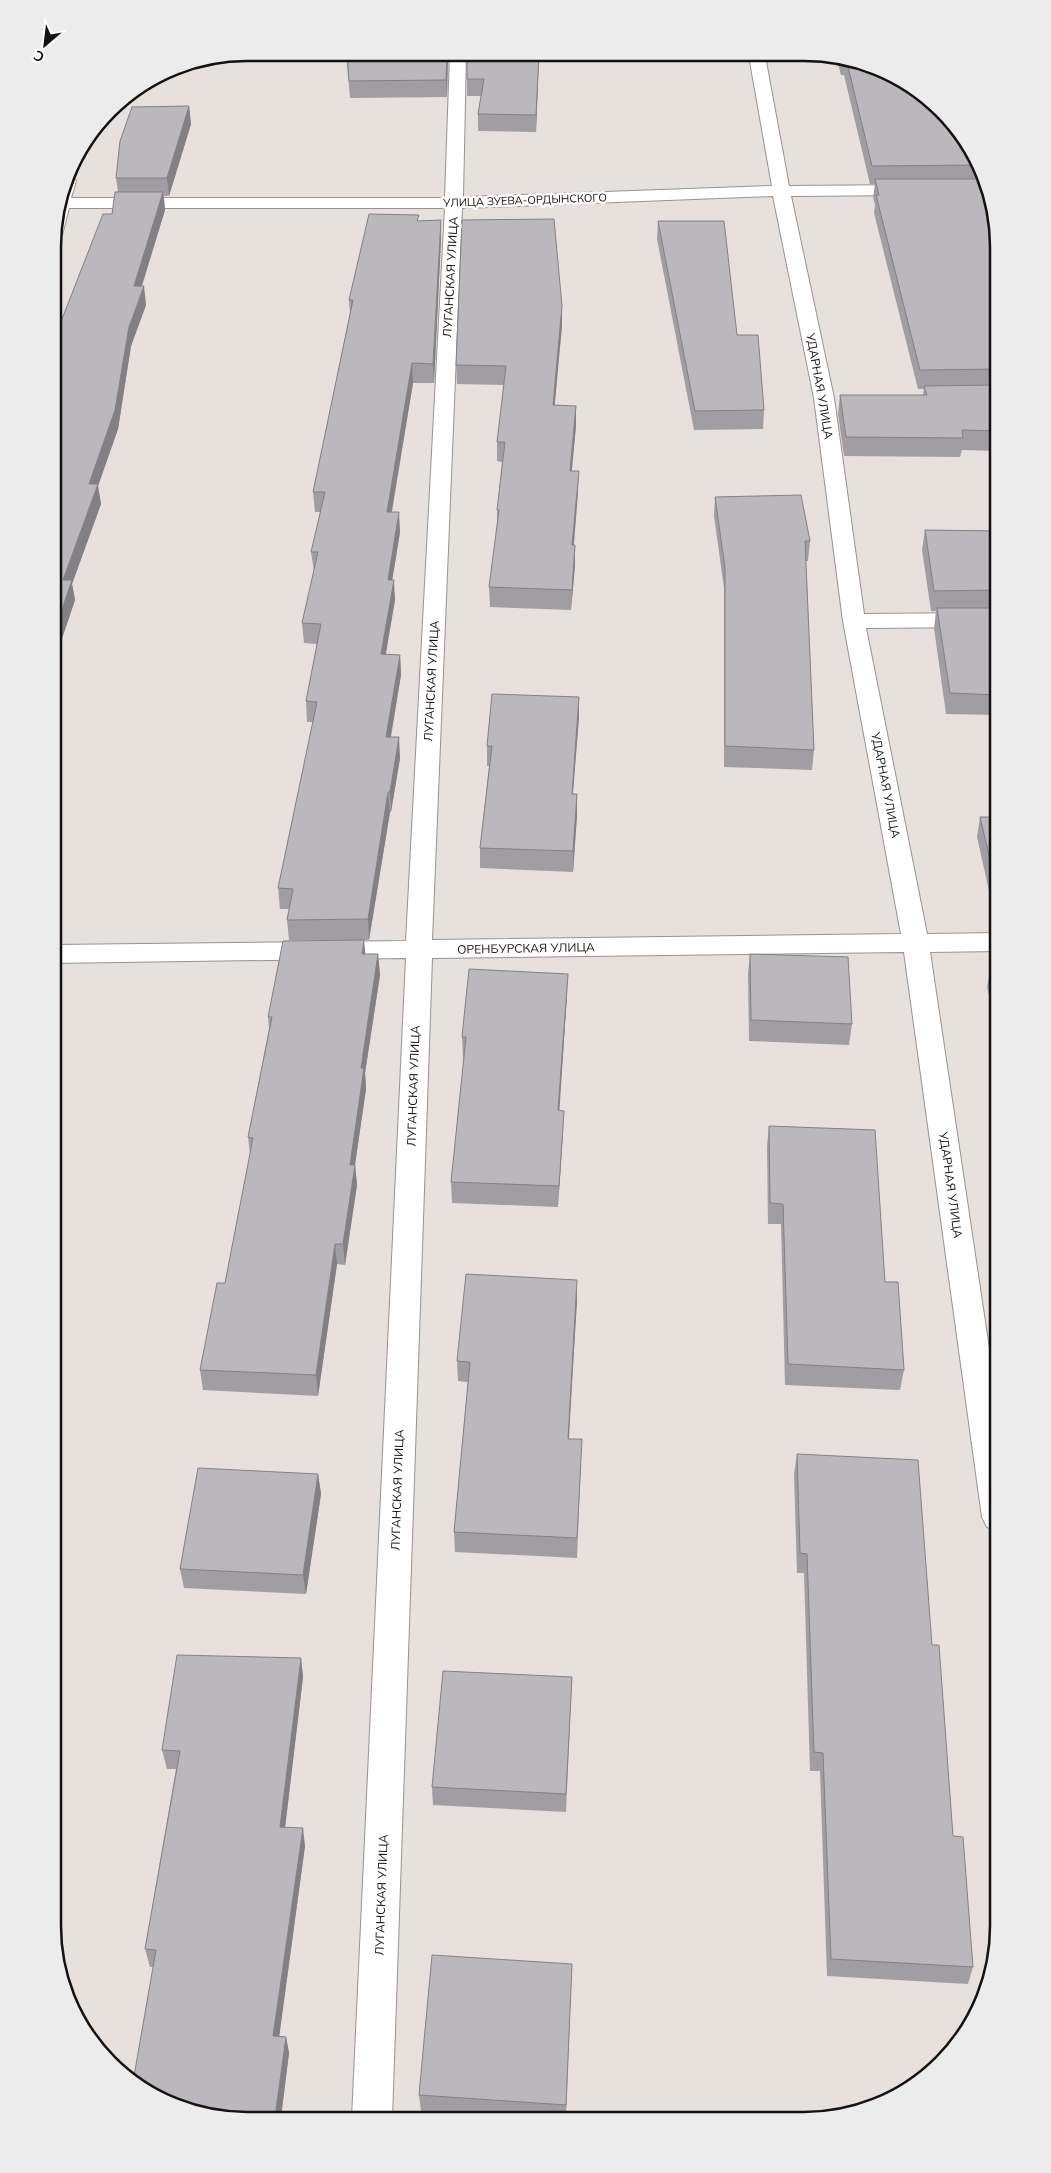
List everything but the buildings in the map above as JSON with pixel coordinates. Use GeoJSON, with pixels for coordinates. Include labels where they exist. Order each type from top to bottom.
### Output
{"type":"FeatureCollection","features":[{"type":"Feature","properties":{"kind":"street","name":"ЛУГАНСКАЯ УЛИЦА"},"geometry":{"type":"LineString","coordinates":[[372,2112],[418,949],[454,203],[458,61]]}},
{"type":"Feature","properties":{"kind":"street","name":"УДАРНАЯ УЛИЦА"},"geometry":{"type":"LineString","coordinates":[[758,61],[781,191],[834,398],[854,621],[916,943],[990,1400]]}},
{"type":"Feature","properties":{"kind":"street","name":"УЛИЦА ЗУЕВА-ОРДЫНСКОГО"},"geometry":{"type":"LineString","coordinates":[[67,203],[454,203],[781,191],[930,190]]}},
{"type":"Feature","properties":{"kind":"street"},"geometry":{"type":"LineString","coordinates":[[854,621],[989,619]]}},
{"type":"Feature","properties":{"kind":"street","name":"ОРЕНБУРСКАЯ УЛИЦА"},"geometry":{"type":"LineString","coordinates":[[61,954],[990,942]]}}]}
